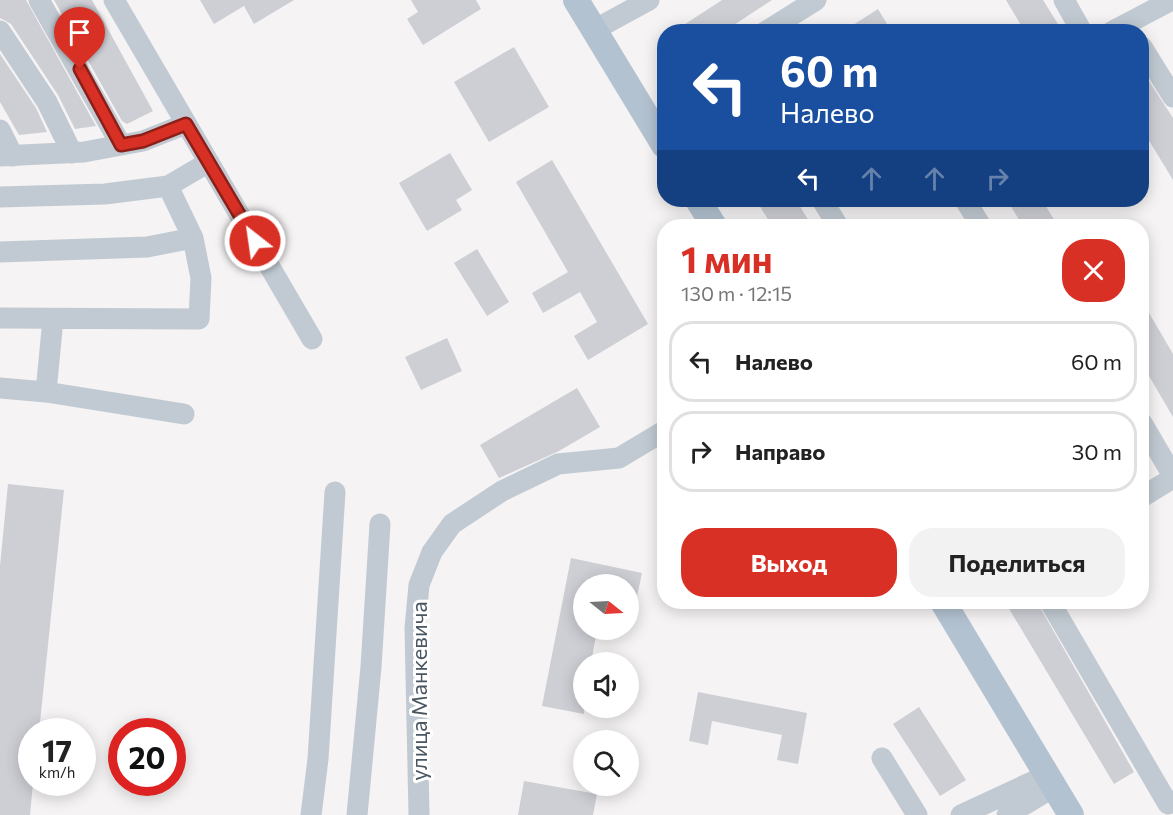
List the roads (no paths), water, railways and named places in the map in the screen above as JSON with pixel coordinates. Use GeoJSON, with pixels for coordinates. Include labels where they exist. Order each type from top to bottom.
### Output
{"type":"FeatureCollection","features":[{"type":"Feature","properties":{"kind":"main road"},"geometry":{"type":"LineString","coordinates":[[576,0],[657,128]]}},
{"type":"Feature","properties":{"kind":"main road"},"geometry":{"type":"LineString","coordinates":[[951,609],[1071,815]]}},
{"type":"Feature","properties":{"kind":"street"},"geometry":{"type":"LineString","coordinates":[[39,0],[121,145]]}},
{"type":"Feature","properties":{"kind":"street"},"geometry":{"type":"LineString","coordinates":[[114,0],[312,339]]}},
{"type":"Feature","properties":{"kind":"street"},"geometry":{"type":"LineString","coordinates":[[594,30],[649,0]]}},
{"type":"Feature","properties":{"kind":"street"},"geometry":{"type":"LineString","coordinates":[[778,24],[816,0]]}},
{"type":"Feature","properties":{"kind":"street"},"geometry":{"type":"LineString","coordinates":[[1064,0],[1078,24]]}},
{"type":"Feature","properties":{"kind":"street"},"geometry":{"type":"LineString","coordinates":[[1131,24],[1172,0]]}},
{"type":"Feature","properties":{"kind":"street"},"geometry":{"type":"LineString","coordinates":[[0,30],[47,102],[72,153]]}},
{"type":"Feature","properties":{"kind":"street"},"geometry":{"type":"LineString","coordinates":[[1149,58],[1173,97]]}},
{"type":"Feature","properties":{"kind":"street"},"geometry":{"type":"LineString","coordinates":[[0,130],[7,156],[72,153],[121,145],[143,141],[186,124]]}},
{"type":"Feature","properties":{"kind":"street"},"geometry":{"type":"LineString","coordinates":[[0,198],[105,195],[168,186],[208,162]]}},
{"type":"Feature","properties":{"kind":"street"},"geometry":{"type":"LineString","coordinates":[[0,318],[199,319],[201,278],[193,238],[168,186]]}},
{"type":"Feature","properties":{"kind":"street"},"geometry":{"type":"LineString","coordinates":[[0,252],[147,247],[193,238]]}},
{"type":"Feature","properties":{"kind":"street"},"geometry":{"type":"LineString","coordinates":[[46,392],[53,319]]}},
{"type":"Feature","properties":{"kind":"street"},"geometry":{"type":"LineString","coordinates":[[0,388],[46,392],[184,414]]}},
{"type":"Feature","properties":{"kind":"street","name":"улица Манкевича"},"geometry":{"type":"LineString","coordinates":[[419,815],[415,628],[419,585],[432,552],[453,524],[502,491],[558,464],[619,458],[657,434]]}},
{"type":"Feature","properties":{"kind":"street"},"geometry":{"type":"LineString","coordinates":[[1149,435],[1173,477],[1149,492]]}},
{"type":"Feature","properties":{"kind":"street"},"geometry":{"type":"LineString","coordinates":[[310,815],[318,759],[335,492]]}},
{"type":"Feature","properties":{"kind":"street"},"geometry":{"type":"LineString","coordinates":[[357,815],[371,667],[380,524]]}},
{"type":"Feature","properties":{"kind":"street"},"geometry":{"type":"LineString","coordinates":[[1054,609],[1168,804],[1173,801]]}},
{"type":"Feature","properties":{"kind":"street"},"geometry":{"type":"LineString","coordinates":[[882,758],[917,815]]}},
{"type":"Feature","properties":{"kind":"street"},"geometry":{"type":"LineString","coordinates":[[961,815],[1050,781]]}},
{"type":"Feature","properties":{"kind":"street"},"geometry":{"type":"LineString","coordinates":[[1007,815],[1050,781]]}}]}
